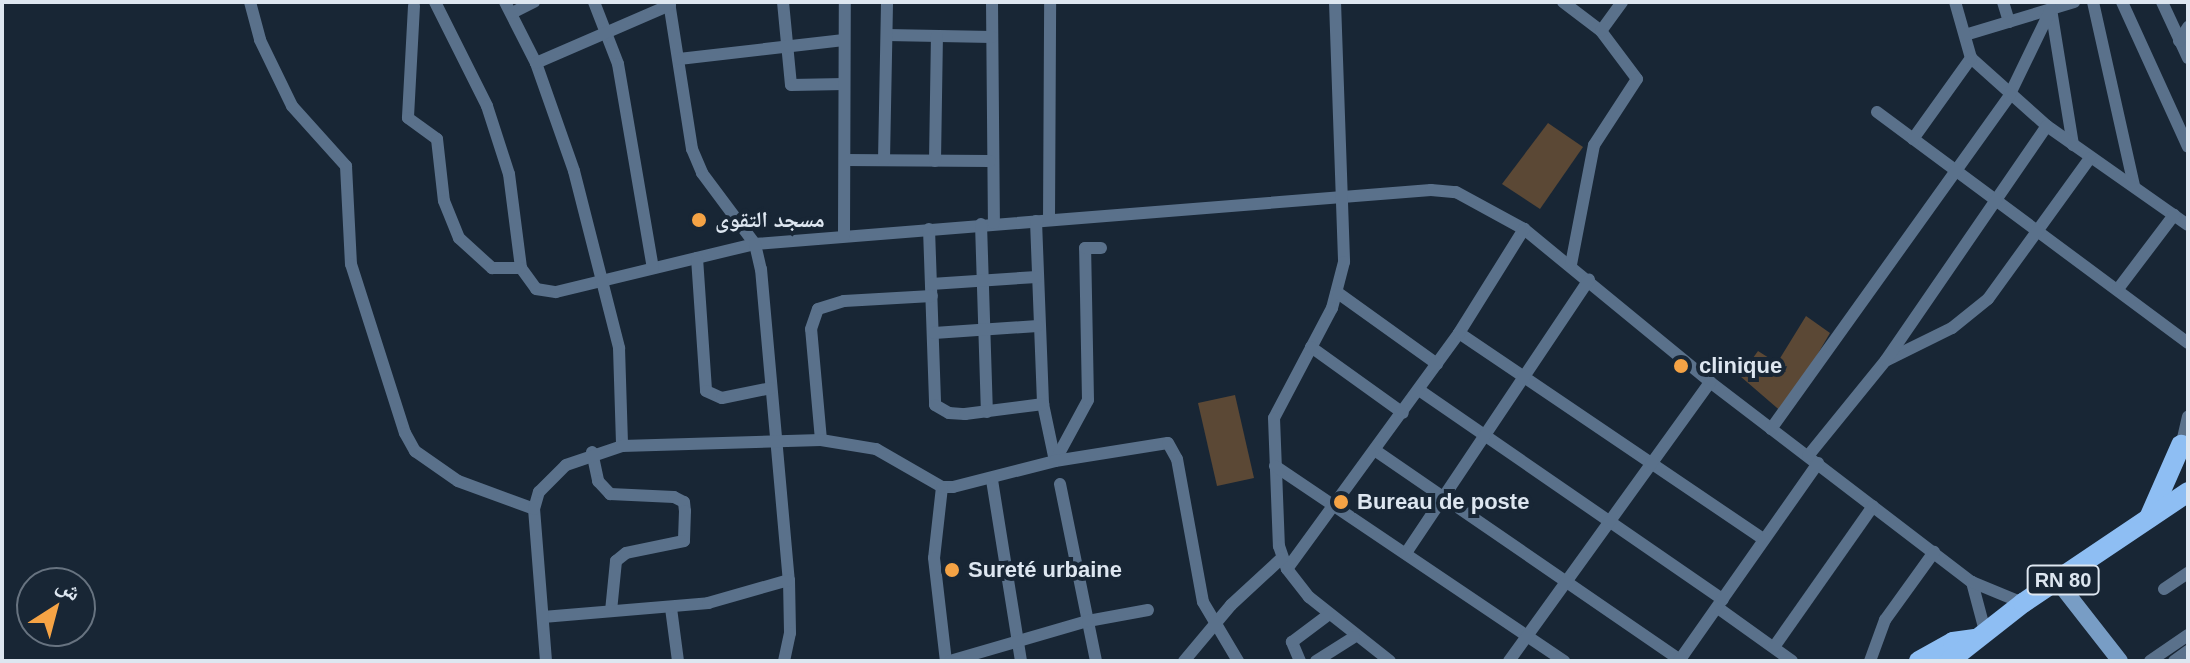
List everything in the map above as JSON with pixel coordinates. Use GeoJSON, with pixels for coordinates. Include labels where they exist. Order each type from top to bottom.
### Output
{"type":"FeatureCollection","features":[{"type":"Feature","properties":{"kind":"main road"},"geometry":{"type":"LineString","coordinates":[[2149,519],[2185,443]]}},
{"type":"Feature","properties":{"kind":"main road","name":"RN 80"},"geometry":{"type":"LineString","coordinates":[[1949,661],[2023,603],[2059,583],[2188,492]]}},
{"type":"Feature","properties":{"kind":"main road"},"geometry":{"type":"LineString","coordinates":[[2059,583],[2120,661]]}},
{"type":"Feature","properties":{"kind":"main road","name":"RN 80"},"geometry":{"type":"LineString","coordinates":[[1919,661],[1953,642],[1980,635]]}},
{"type":"Feature","properties":{"kind":"street"},"geometry":{"type":"LineString","coordinates":[[250,2],[260,40],[292,106],[346,166],[351,264],[405,433],[415,451],[458,481],[534,509]]}},
{"type":"Feature","properties":{"kind":"street"},"geometry":{"type":"LineString","coordinates":[[435,2],[491,120],[509,174],[521,268],[527,282],[544,293],[755,244],[988,224],[1456,192],[1524,229],[1710,382],[1972,582],[2023,603]]}},
{"type":"Feature","properties":{"kind":"street"},"geometry":{"type":"LineString","coordinates":[[534,2],[508,7],[536,63],[574,171],[603,280],[619,348],[622,446]]}},
{"type":"Feature","properties":{"kind":"street"},"geometry":{"type":"LineString","coordinates":[[594,2],[608,31],[653,268]]}},
{"type":"Feature","properties":{"kind":"street"},"geometry":{"type":"LineString","coordinates":[[783,2],[793,87],[844,84]]}},
{"type":"Feature","properties":{"kind":"street"},"geometry":{"type":"LineString","coordinates":[[844,236],[845,2]]}},
{"type":"Feature","properties":{"kind":"street"},"geometry":{"type":"LineString","coordinates":[[884,160],[887,2]]}},
{"type":"Feature","properties":{"kind":"street"},"geometry":{"type":"LineString","coordinates":[[987,412],[984,280],[990,161],[992,2]]}},
{"type":"Feature","properties":{"kind":"street"},"geometry":{"type":"LineString","coordinates":[[1050,2],[1037,277],[1043,404],[1055,461]]}},
{"type":"Feature","properties":{"kind":"street"},"geometry":{"type":"LineString","coordinates":[[1335,2],[1346,239],[1338,293],[1277,407],[1275,466],[1285,563],[1328,615],[1386,660]]}},
{"type":"Feature","properties":{"kind":"street"},"geometry":{"type":"LineString","coordinates":[[1563,2],[1601,31],[1637,79],[1594,145],[1571,265]]}},
{"type":"Feature","properties":{"kind":"street"},"geometry":{"type":"LineString","coordinates":[[1601,31],[1622,2]]}},
{"type":"Feature","properties":{"kind":"street"},"geometry":{"type":"LineString","coordinates":[[1955,2],[1971,58],[2009,96],[2090,158],[2188,225]]}},
{"type":"Feature","properties":{"kind":"street"},"geometry":{"type":"LineString","coordinates":[[2003,2],[2009,22]]}},
{"type":"Feature","properties":{"kind":"street"},"geometry":{"type":"LineString","coordinates":[[1965,35],[2050,6],[2074,2]]}},
{"type":"Feature","properties":{"kind":"street"},"geometry":{"type":"LineString","coordinates":[[2093,2],[2134,186]]}},
{"type":"Feature","properties":{"kind":"street"},"geometry":{"type":"LineString","coordinates":[[2122,2],[2188,147]]}},
{"type":"Feature","properties":{"kind":"street"},"geometry":{"type":"LineString","coordinates":[[2162,2],[2188,58]]}},
{"type":"Feature","properties":{"kind":"street"},"geometry":{"type":"LineString","coordinates":[[536,63],[670,4],[692,149],[702,173],[755,244],[789,580],[790,633],[784,661]]}},
{"type":"Feature","properties":{"kind":"street"},"geometry":{"type":"LineString","coordinates":[[414,6],[408,118],[437,139],[444,201],[459,238],[492,268],[521,268]]}},
{"type":"Feature","properties":{"kind":"street"},"geometry":{"type":"LineString","coordinates":[[1771,429],[2009,96],[2050,6]]}},
{"type":"Feature","properties":{"kind":"street"},"geometry":{"type":"LineString","coordinates":[[2050,6],[2073,145]]}},
{"type":"Feature","properties":{"kind":"street"},"geometry":{"type":"LineString","coordinates":[[2179,41],[2188,27]]}},
{"type":"Feature","properties":{"kind":"street"},"geometry":{"type":"LineString","coordinates":[[887,35],[992,37]]}},
{"type":"Feature","properties":{"kind":"street"},"geometry":{"type":"LineString","coordinates":[[935,161],[937,36]]}},
{"type":"Feature","properties":{"kind":"street"},"geometry":{"type":"LineString","coordinates":[[679,59],[844,40]]}},
{"type":"Feature","properties":{"kind":"street"},"geometry":{"type":"LineString","coordinates":[[1913,139],[1971,58]]}},
{"type":"Feature","properties":{"kind":"street"},"geometry":{"type":"LineString","coordinates":[[1877,112],[2188,343]]}},
{"type":"Feature","properties":{"kind":"street"},"geometry":{"type":"LineString","coordinates":[[1376,451],[1568,579],[1680,660],[1813,460],[1886,360],[2047,126]]}},
{"type":"Feature","properties":{"kind":"street"},"geometry":{"type":"LineString","coordinates":[[1886,360],[1970,314],[1999,286],[2090,158]]}},
{"type":"Feature","properties":{"kind":"street"},"geometry":{"type":"LineString","coordinates":[[845,160],[990,161]]}},
{"type":"Feature","properties":{"kind":"street"},"geometry":{"type":"LineString","coordinates":[[2118,289],[2174,215]]}},
{"type":"Feature","properties":{"kind":"street"},"geometry":{"type":"LineString","coordinates":[[929,229],[935,405],[949,413],[987,412],[1043,404]]}},
{"type":"Feature","properties":{"kind":"street"},"geometry":{"type":"LineString","coordinates":[[1184,661],[1213,625],[1285,563],[1336,506],[1459,333],[1524,229]]}},
{"type":"Feature","properties":{"kind":"street"},"geometry":{"type":"LineString","coordinates":[[1055,461],[1088,400],[1085,248],[1101,248]]}},
{"type":"Feature","properties":{"kind":"street"},"geometry":{"type":"LineString","coordinates":[[697,258],[706,391],[722,398],[771,388]]}},
{"type":"Feature","properties":{"kind":"street"},"geometry":{"type":"LineString","coordinates":[[821,440],[811,329],[818,309],[844,301],[984,280],[1037,277]]}},
{"type":"Feature","properties":{"kind":"street"},"geometry":{"type":"LineString","coordinates":[[1406,553],[1589,280]]}},
{"type":"Feature","properties":{"kind":"street"},"geometry":{"type":"LineString","coordinates":[[1338,293],[1437,364]]}},
{"type":"Feature","properties":{"kind":"street"},"geometry":{"type":"LineString","coordinates":[[934,333],[1038,326]]}},
{"type":"Feature","properties":{"kind":"street"},"geometry":{"type":"LineString","coordinates":[[1459,333],[1763,539]]}},
{"type":"Feature","properties":{"kind":"street"},"geometry":{"type":"LineString","coordinates":[[1311,347],[1403,413]]}},
{"type":"Feature","properties":{"kind":"street"},"geometry":{"type":"LineString","coordinates":[[1509,661],[1649,460],[1710,382]]}},
{"type":"Feature","properties":{"kind":"street"},"geometry":{"type":"LineString","coordinates":[[1419,390],[1610,520],[1792,661]]}},
{"type":"Feature","properties":{"kind":"street"},"geometry":{"type":"LineString","coordinates":[[2185,443],[2188,417]]}},
{"type":"Feature","properties":{"kind":"street"},"geometry":{"type":"LineString","coordinates":[[546,661],[534,509],[550,478],[592,452],[622,446],[821,440],[892,455],[942,487],[992,480],[1055,461],[1168,443],[1177,459],[1196,573],[1213,625],[1238,661]]}},
{"type":"Feature","properties":{"kind":"street"},"geometry":{"type":"LineString","coordinates":[[592,452],[598,481],[610,494],[674,497],[684,502],[684,541],[626,553],[616,561],[611,611]]}},
{"type":"Feature","properties":{"kind":"street"},"geometry":{"type":"LineString","coordinates":[[1275,466],[1564,661]]}},
{"type":"Feature","properties":{"kind":"street"},"geometry":{"type":"LineString","coordinates":[[992,480],[1021,661]]}},
{"type":"Feature","properties":{"kind":"street"},"geometry":{"type":"LineString","coordinates":[[1060,484],[1096,661]]}},
{"type":"Feature","properties":{"kind":"street"},"geometry":{"type":"LineString","coordinates":[[942,487],[934,558],[948,661],[1088,621],[1148,610]]}},
{"type":"Feature","properties":{"kind":"street"},"geometry":{"type":"LineString","coordinates":[[1774,647],[1873,506]]}},
{"type":"Feature","properties":{"kind":"street"},"geometry":{"type":"LineString","coordinates":[[1870,661],[1885,620],[1934,552]]}},
{"type":"Feature","properties":{"kind":"street"},"geometry":{"type":"LineString","coordinates":[[2164,589],[2188,573]]}},
{"type":"Feature","properties":{"kind":"street"},"geometry":{"type":"LineString","coordinates":[[543,617],[671,608],[729,600],[789,580]]}},
{"type":"Feature","properties":{"kind":"street"},"geometry":{"type":"LineString","coordinates":[[1972,582],[1980,635]]}},
{"type":"Feature","properties":{"kind":"street"},"geometry":{"type":"LineString","coordinates":[[671,608],[678,661]]}},
{"type":"Feature","properties":{"kind":"street"},"geometry":{"type":"LineString","coordinates":[[1300,661],[1292,642],[1328,615]]}},
{"type":"Feature","properties":{"kind":"street"},"geometry":{"type":"LineString","coordinates":[[2150,661],[2188,635]]}},
{"type":"Feature","properties":{"kind":"street"},"geometry":{"type":"LineString","coordinates":[[1316,661],[1354,637]]}},
{"type":"Feature","properties":{"kind":"street"},"geometry":{"type":"LineString","coordinates":[[2174,661],[2188,651]]}},
{"type":"Feature","properties":{"kind":"shaded area"},"geometry":{"type":"Polygon","coordinates":[[[1548,123],[1583,147],[1540,209],[1502,184],[1548,123]]]}},
{"type":"Feature","properties":{"kind":"shaded area"},"geometry":{"type":"Polygon","coordinates":[[[1806,316],[1830,333],[1783,413],[1740,376],[1758,351],[1777,363],[1806,316]]]}},
{"type":"Feature","properties":{"kind":"shaded area"},"geometry":{"type":"Polygon","coordinates":[[[1235,395],[1254,478],[1217,486],[1198,403],[1235,395]]]}},
{"type":"Feature","properties":{"kind":"place","name":"مسجد التقوى"},"geometry":{"type":"Point","coordinates":[699,220]}},
{"type":"Feature","properties":{"kind":"place","name":"clinique"},"geometry":{"type":"Point","coordinates":[1681,366]}},
{"type":"Feature","properties":{"kind":"place","name":"Bureau de poste"},"geometry":{"type":"Point","coordinates":[1341,502]}},
{"type":"Feature","properties":{"kind":"place","name":"Sureté urbaine"},"geometry":{"type":"Point","coordinates":[952,570]}}]}
